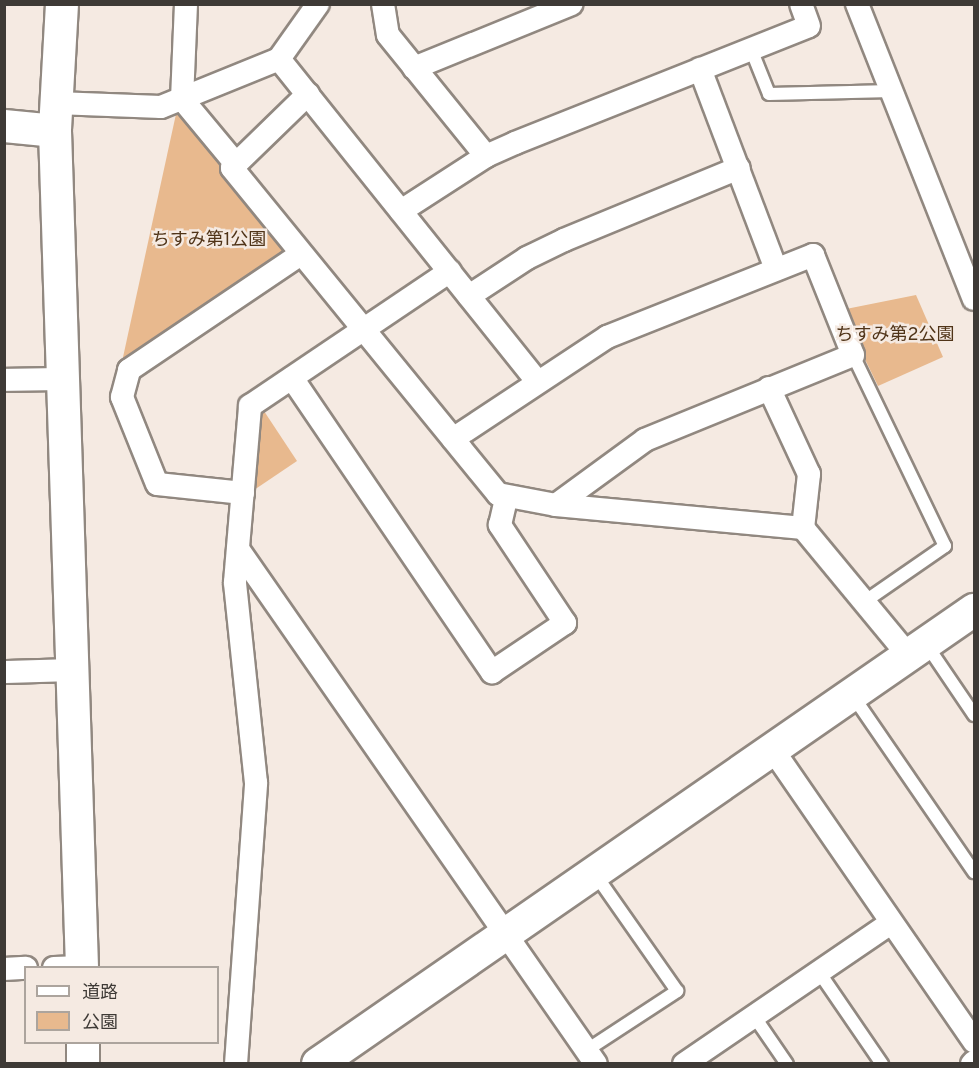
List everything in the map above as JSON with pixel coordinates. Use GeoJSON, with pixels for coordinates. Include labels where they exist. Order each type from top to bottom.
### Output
{"type":"FeatureCollection","features":[{"type":"Feature","properties":{"kind":"street"},"geometry":{"type":"LineString","coordinates":[[62,4],[56,117],[65,379],[70,670],[82,966]]}},
{"type":"Feature","properties":{"kind":"street"},"geometry":{"type":"LineString","coordinates":[[186,4],[182,99],[236,164]]}},
{"type":"Feature","properties":{"kind":"street"},"geometry":{"type":"LineString","coordinates":[[4,126],[56,117],[161,107],[182,99],[279,59],[318,4]]}},
{"type":"Feature","properties":{"kind":"street"},"geometry":{"type":"LineString","coordinates":[[383,4],[388,34],[486,156]]}},
{"type":"Feature","properties":{"kind":"street"},"geometry":{"type":"LineString","coordinates":[[414,68],[572,4]]}},
{"type":"Feature","properties":{"kind":"street"},"geometry":{"type":"LineString","coordinates":[[401,212],[486,156],[809,26],[801,4]]}},
{"type":"Feature","properties":{"kind":"street"},"geometry":{"type":"LineString","coordinates":[[857,4],[975,299]]}},
{"type":"Feature","properties":{"kind":"street"},"geometry":{"type":"LineString","coordinates":[[279,59],[537,381]]}},
{"type":"Feature","properties":{"kind":"street"},"geometry":{"type":"LineString","coordinates":[[700,69],[776,269]]}},
{"type":"Feature","properties":{"kind":"street"},"geometry":{"type":"LineString","coordinates":[[308,94],[232,168],[498,494],[506,498],[556,505],[803,528],[864,602],[917,650]]}},
{"type":"Feature","properties":{"kind":"street"},"geometry":{"type":"LineString","coordinates":[[470,296],[527,258],[554,244],[739,168]]}},
{"type":"Feature","properties":{"kind":"street"},"geometry":{"type":"LineString","coordinates":[[243,493],[157,484],[122,397],[129,370],[301,254]]}},
{"type":"Feature","properties":{"kind":"street"},"geometry":{"type":"LineString","coordinates":[[453,439],[537,381],[607,337],[813,255],[853,355],[645,440],[556,505]]}},
{"type":"Feature","properties":{"kind":"street"},"geometry":{"type":"LineString","coordinates":[[236,1064],[256,783],[235,582],[250,406],[450,271]]}},
{"type":"Feature","properties":{"kind":"street"},"geometry":{"type":"LineString","coordinates":[[292,378],[492,672],[565,623],[500,525],[506,498]]}},
{"type":"Feature","properties":{"kind":"street"},"geometry":{"type":"LineString","coordinates":[[4,380],[65,379]]}},
{"type":"Feature","properties":{"kind":"street"},"geometry":{"type":"LineString","coordinates":[[769,388],[809,474],[803,528]]}},
{"type":"Feature","properties":{"kind":"street"},"geometry":{"type":"LineString","coordinates":[[238,549],[508,934],[591,1057]]}},
{"type":"Feature","properties":{"kind":"street"},"geometry":{"type":"LineString","coordinates":[[318,1064],[975,610]]}},
{"type":"Feature","properties":{"kind":"street"},"geometry":{"type":"LineString","coordinates":[[4,672],[70,670]]}},
{"type":"Feature","properties":{"kind":"street"},"geometry":{"type":"LineString","coordinates":[[773,750],[975,1041]]}},
{"type":"Feature","properties":{"kind":"street"},"geometry":{"type":"LineString","coordinates":[[690,1062],[891,923]]}},
{"type":"Feature","properties":{"kind":"street"},"geometry":{"type":"LineString","coordinates":[[4,969],[24,968]]}},
{"type":"Feature","properties":{"kind":"street"},"geometry":{"type":"LineString","coordinates":[[83,1044],[83,1064]]}},
{"type":"Feature","properties":{"kind":"lane"},"geometry":{"type":"LineString","coordinates":[[751,50],[769,94],[892,91]]}},
{"type":"Feature","properties":{"kind":"lane"},"geometry":{"type":"LineString","coordinates":[[853,355],[945,546],[864,602]]}},
{"type":"Feature","properties":{"kind":"lane"},"geometry":{"type":"LineString","coordinates":[[917,650],[975,715]]}},
{"type":"Feature","properties":{"kind":"lane"},"geometry":{"type":"LineString","coordinates":[[852,695],[975,872]]}},
{"type":"Feature","properties":{"kind":"lane"},"geometry":{"type":"LineString","coordinates":[[591,1057],[677,991],[595,874]]}},
{"type":"Feature","properties":{"kind":"lane"},"geometry":{"type":"LineString","coordinates":[[819,972],[882,1064]]}},
{"type":"Feature","properties":{"kind":"lane"},"geometry":{"type":"LineString","coordinates":[[754,1016],[787,1064]]}},
{"type":"Feature","properties":{"kind":"green space","name":"ちすみ第1公園"},"geometry":{"type":"Polygon","coordinates":[[[187,112],[288,249],[284,260],[120,371],[176,114],[187,112]]]}},
{"type":"Feature","properties":{"kind":"green space","name":"ちすみ第2公園"},"geometry":{"type":"Polygon","coordinates":[[[916,295],[943,357],[878,386],[841,310],[916,295]]]}},
{"type":"Feature","properties":{"kind":"green space"},"geometry":{"type":"Polygon","coordinates":[[[260,405],[297,461],[254,490],[260,405]]]}}]}
